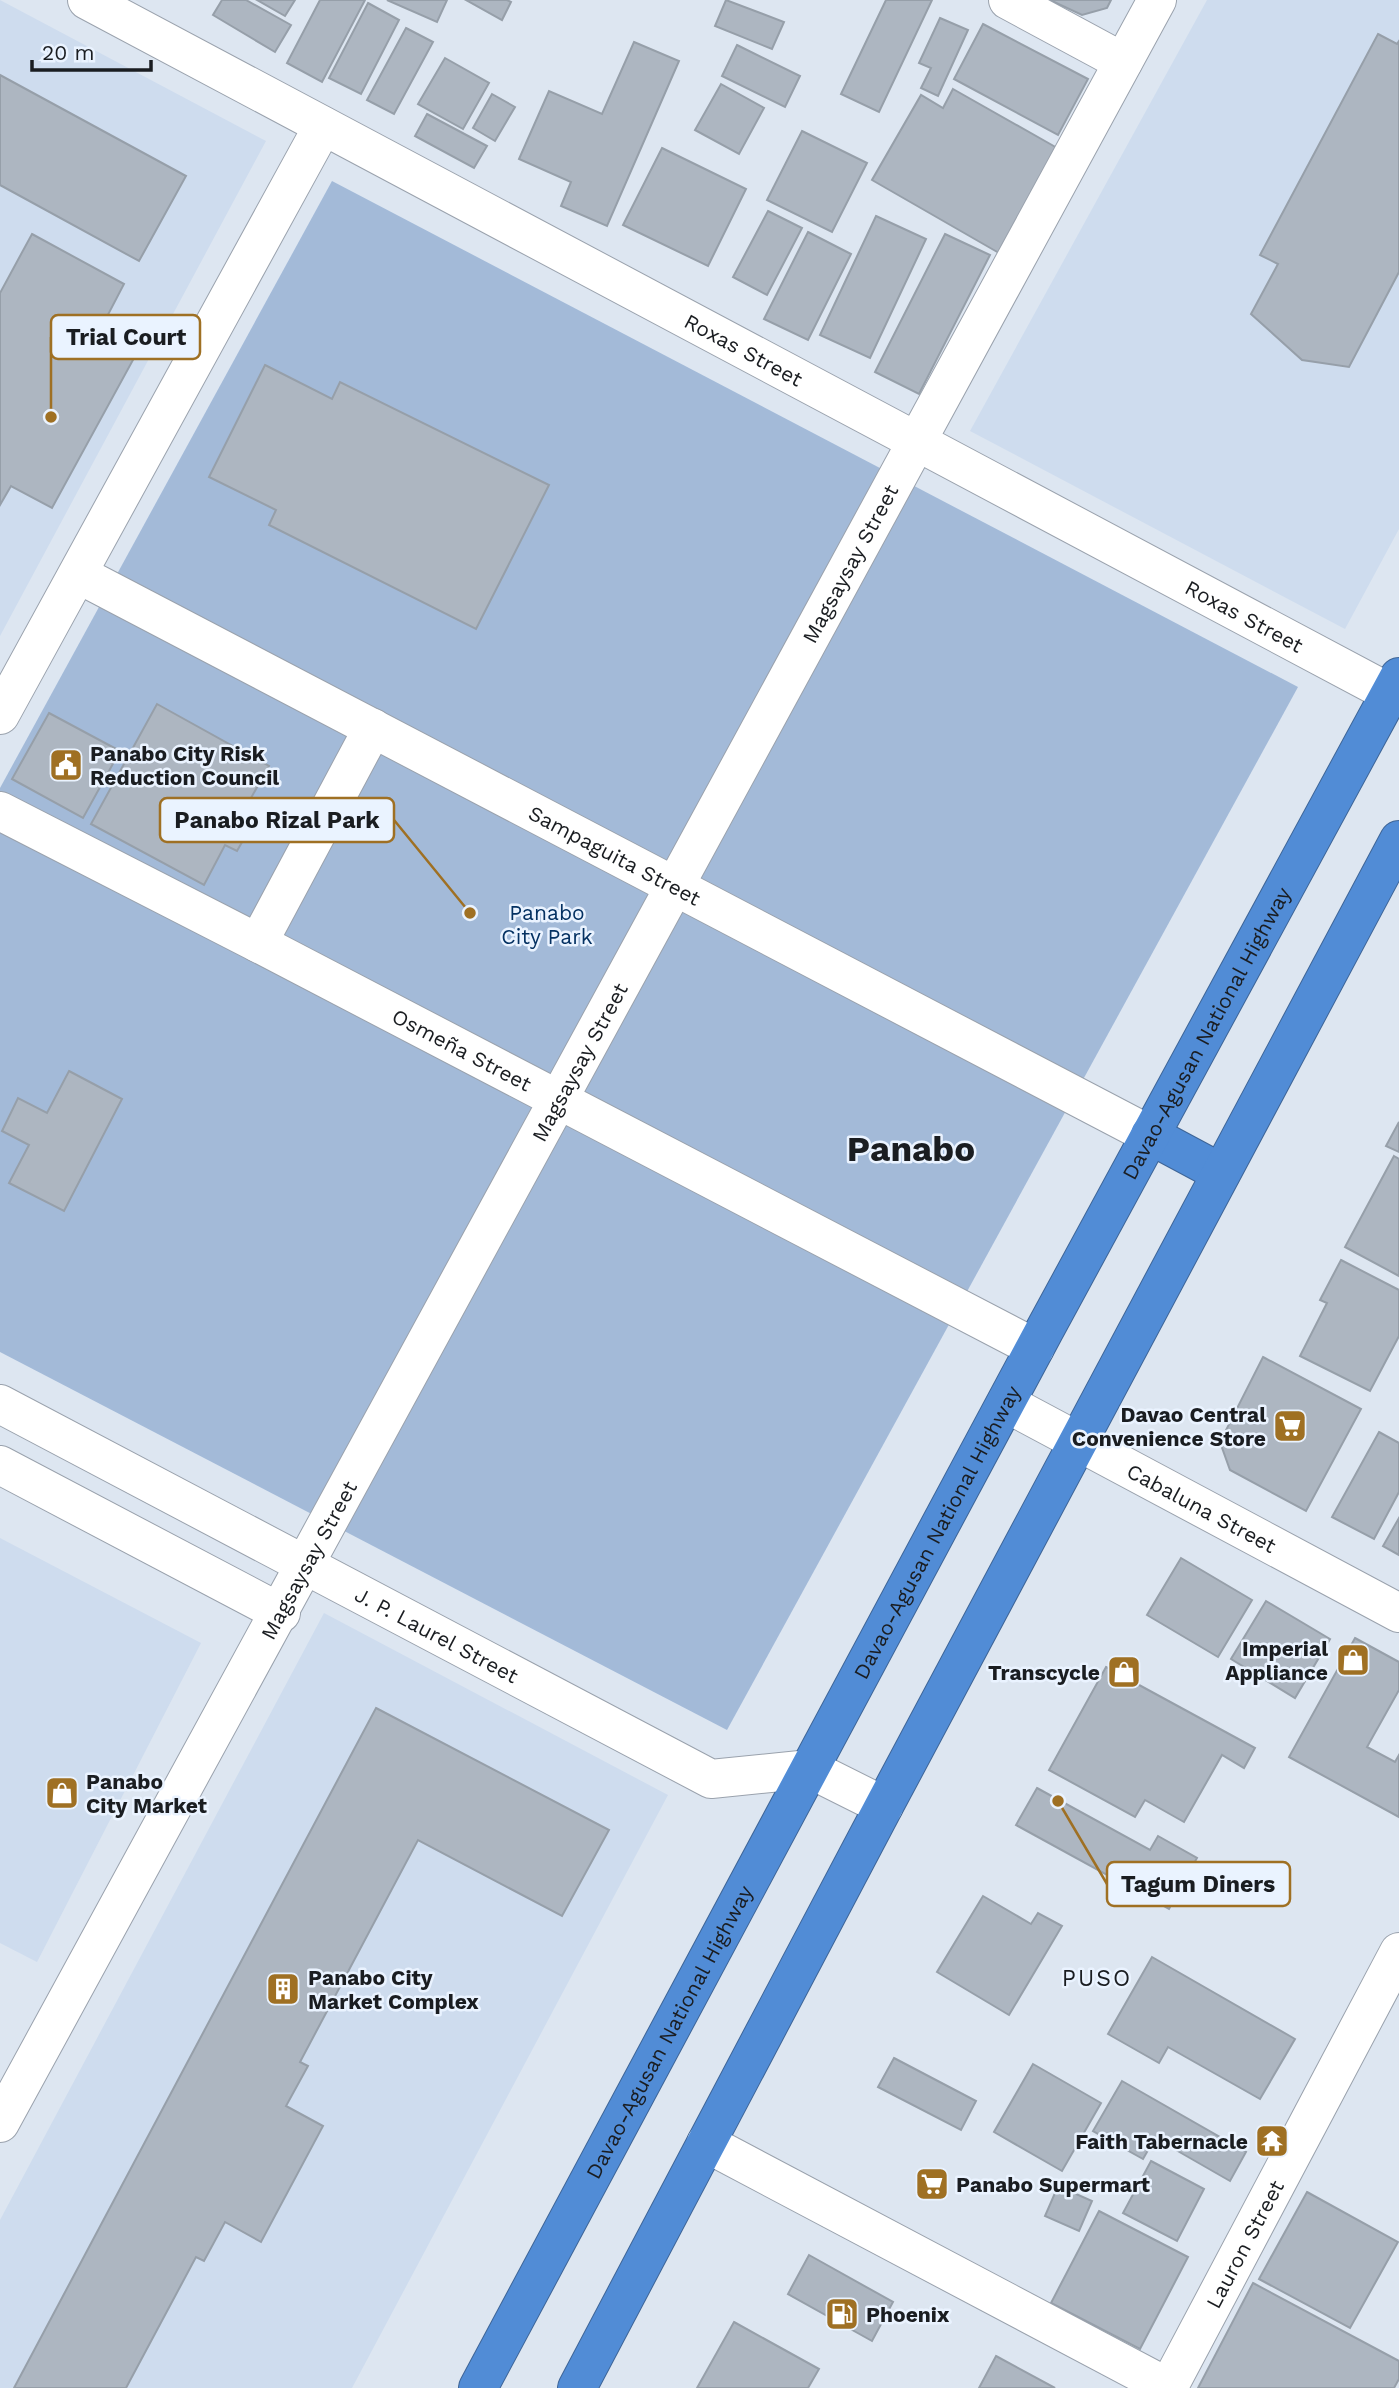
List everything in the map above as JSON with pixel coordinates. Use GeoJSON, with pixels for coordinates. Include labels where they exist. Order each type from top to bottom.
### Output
{"type":"FeatureCollection","features":[{"type":"Feature","properties":{"kind":"highway","name":"Davao-Agusan National Highway"},"geometry":{"type":"LineString","coordinates":[[478,2388],[1150,1135],[1396,689]]}},
{"type":"Feature","properties":{"kind":"highway"},"geometry":{"type":"LineString","coordinates":[[577,2388],[1399,840]]}},
{"type":"Feature","properties":{"kind":"highway"},"geometry":{"type":"LineString","coordinates":[[1150,1135],[1222,1173]]}},
{"type":"Feature","properties":{"kind":"street","name":"Roxas Street"},"geometry":{"type":"LineString","coordinates":[[87,0],[915,441],[1396,689]]}},
{"type":"Feature","properties":{"kind":"street"},"geometry":{"type":"LineString","coordinates":[[1008,0],[1123,62]]}},
{"type":"Feature","properties":{"kind":"street","name":"Magsaysay Street"},"geometry":{"type":"LineString","coordinates":[[0,2123],[307,1566],[915,441],[1157,0]]}},
{"type":"Feature","properties":{"kind":"street"},"geometry":{"type":"LineString","coordinates":[[0,715],[323,126]]}},
{"type":"Feature","properties":{"kind":"street","name":"Sampaguita Street"},"geometry":{"type":"LineString","coordinates":[[78,574],[1150,1135]]}},
{"type":"Feature","properties":{"kind":"street"},"geometry":{"type":"LineString","coordinates":[[258,943],[373,729]]}},
{"type":"Feature","properties":{"kind":"street","name":"Osmeña Street"},"geometry":{"type":"LineString","coordinates":[[0,811],[1035,1348]]}},
{"type":"Feature","properties":{"kind":"street","name":"Cabaluna Street"},"geometry":{"type":"LineString","coordinates":[[1006,1403],[1399,1613]]}},
{"type":"Feature","properties":{"kind":"street","name":"J. P. Laurel Street"},"geometry":{"type":"LineString","coordinates":[[0,1404],[711,1779],[810,1769]]}},
{"type":"Feature","properties":{"kind":"street"},"geometry":{"type":"LineString","coordinates":[[0,1465],[281,1613]]}},
{"type":"Feature","properties":{"kind":"street"},"geometry":{"type":"LineString","coordinates":[[810,1769],[884,1806]]}},
{"type":"Feature","properties":{"kind":"street","name":"Lauron Street"},"geometry":{"type":"LineString","coordinates":[[1168,2388],[1399,1952]]}},
{"type":"Feature","properties":{"kind":"street"},"geometry":{"type":"LineString","coordinates":[[706,2143],[1168,2388]]}},
{"type":"Feature","properties":{"kind":"shaded area"},"geometry":{"type":"Polygon","coordinates":[[[0,0],[266,141],[0,636],[0,0]]]}},
{"type":"Feature","properties":{"kind":"shaded area"},"geometry":{"type":"Polygon","coordinates":[[[1207,0],[1399,0],[1399,529],[1345,629],[970,431],[1207,0]]]}},
{"type":"Feature","properties":{"kind":"shaded area","name":"Panabo City Market"},"geometry":{"type":"Polygon","coordinates":[[[0,1538],[201,1643],[37,1962],[0,1943],[0,1538]]]}},
{"type":"Feature","properties":{"kind":"shaded area"},"geometry":{"type":"Polygon","coordinates":[[[324,1613],[668,1795],[352,2388],[0,2388],[0,2220],[324,1613]]]}},
{"type":"Feature","properties":{"kind":"green space","name":"Panabo City Park"},"geometry":{"type":"Polygon","coordinates":[[[332,181],[1298,687],[727,1730],[0,1352],[0,788],[332,181]]]}},
{"type":"Feature","properties":{"kind":"building"},"geometry":{"type":"Polygon","coordinates":[[[222,0],[246,0],[291,25],[275,52],[213,15],[222,0]]]}},
{"type":"Feature","properties":{"kind":"building"},"geometry":{"type":"Polygon","coordinates":[[[257,0],[295,0],[285,16],[257,0]]]}},
{"type":"Feature","properties":{"kind":"building"},"geometry":{"type":"Polygon","coordinates":[[[320,0],[365,0],[322,82],[287,63],[320,0]]]}},
{"type":"Feature","properties":{"kind":"building"},"geometry":{"type":"Polygon","coordinates":[[[387,0],[447,0],[437,22],[387,0]]]}},
{"type":"Feature","properties":{"kind":"building"},"geometry":{"type":"Polygon","coordinates":[[[466,0],[507,0],[511,2],[502,20],[466,0]]]}},
{"type":"Feature","properties":{"kind":"building"},"geometry":{"type":"Polygon","coordinates":[[[726,0],[784,22],[772,49],[715,26],[726,0]]]}},
{"type":"Feature","properties":{"kind":"building"},"geometry":{"type":"Polygon","coordinates":[[[886,0],[932,0],[879,112],[841,94],[886,0]]]}},
{"type":"Feature","properties":{"kind":"building"},"geometry":{"type":"Polygon","coordinates":[[[1050,0],[1111,0],[1107,8],[1082,15],[1050,0]]]}},
{"type":"Feature","properties":{"kind":"building"},"geometry":{"type":"Polygon","coordinates":[[[368,3],[399,20],[361,94],[329,78],[368,3]]]}},
{"type":"Feature","properties":{"kind":"building"},"geometry":{"type":"Polygon","coordinates":[[[940,18],[968,30],[938,96],[921,88],[931,68],[919,63],[940,18]]]}},
{"type":"Feature","properties":{"kind":"building"},"geometry":{"type":"Polygon","coordinates":[[[983,24],[1088,79],[1058,135],[954,79],[983,24]]]}},
{"type":"Feature","properties":{"kind":"building"},"geometry":{"type":"Polygon","coordinates":[[[406,28],[433,42],[394,114],[367,100],[406,28]]]}},
{"type":"Feature","properties":{"kind":"building"},"geometry":{"type":"Polygon","coordinates":[[[1378,34],[1397,44],[1399,41],[1399,272],[1349,367],[1302,360],[1251,314],[1278,264],[1260,255],[1378,34]]]}},
{"type":"Feature","properties":{"kind":"building"},"geometry":{"type":"Polygon","coordinates":[[[634,42],[679,61],[607,226],[561,206],[571,182],[519,159],[549,91],[602,114],[634,42]]]}},
{"type":"Feature","properties":{"kind":"building"},"geometry":{"type":"Polygon","coordinates":[[[737,45],[800,76],[785,107],[722,76],[737,45]]]}},
{"type":"Feature","properties":{"kind":"building"},"geometry":{"type":"Polygon","coordinates":[[[445,58],[489,83],[463,129],[418,104],[445,58]]]}},
{"type":"Feature","properties":{"kind":"building"},"geometry":{"type":"Polygon","coordinates":[[[0,75],[186,176],[139,261],[0,185],[0,75]]]}},
{"type":"Feature","properties":{"kind":"building"},"geometry":{"type":"Polygon","coordinates":[[[721,84],[764,108],[739,154],[695,130],[721,84]]]}},
{"type":"Feature","properties":{"kind":"building"},"geometry":{"type":"Polygon","coordinates":[[[953,89],[1059,149],[999,253],[872,180],[921,95],[943,108],[953,89]]]}},
{"type":"Feature","properties":{"kind":"building"},"geometry":{"type":"Polygon","coordinates":[[[492,94],[515,107],[495,141],[473,128],[492,94]]]}},
{"type":"Feature","properties":{"kind":"building"},"geometry":{"type":"Polygon","coordinates":[[[427,114],[487,146],[474,168],[415,136],[427,114]]]}},
{"type":"Feature","properties":{"kind":"building"},"geometry":{"type":"Polygon","coordinates":[[[802,131],[867,163],[832,232],[767,200],[802,131]]]}},
{"type":"Feature","properties":{"kind":"building"},"geometry":{"type":"Polygon","coordinates":[[[662,148],[746,189],[708,266],[623,225],[662,148]]]}},
{"type":"Feature","properties":{"kind":"building"},"geometry":{"type":"Polygon","coordinates":[[[768,211],[802,228],[767,295],[733,277],[768,211]]]}},
{"type":"Feature","properties":{"kind":"building"},"geometry":{"type":"Polygon","coordinates":[[[876,216],[926,239],[870,358],[820,335],[876,216]]]}},
{"type":"Feature","properties":{"kind":"building"},"geometry":{"type":"Polygon","coordinates":[[[808,232],[851,254],[808,340],[764,319],[808,232]]]}},
{"type":"Feature","properties":{"kind":"building"},"geometry":{"type":"Polygon","coordinates":[[[32,234],[124,284],[101,328],[139,349],[52,508],[11,486],[0,505],[0,293],[32,234]]]}},
{"type":"Feature","properties":{"kind":"building"},"geometry":{"type":"Polygon","coordinates":[[[945,234],[990,255],[919,394],[875,372],[945,234]]]}},
{"type":"Feature","properties":{"kind":"building"},"geometry":{"type":"Polygon","coordinates":[[[265,365],[332,399],[340,382],[549,485],[476,629],[269,525],[276,510],[209,477],[265,365]]]}},
{"type":"Feature","properties":{"kind":"building"},"geometry":{"type":"Polygon","coordinates":[[[157,704],[269,766],[247,805],[259,811],[249,830],[237,851],[225,845],[204,885],[91,824],[157,704]]]}},
{"type":"Feature","properties":{"kind":"building","name":"Panabo City Risk Reduction Council"},"geometry":{"type":"Polygon","coordinates":[[[49,713],[120,751],[83,818],[12,779],[49,713]]]}},
{"type":"Feature","properties":{"kind":"building"},"geometry":{"type":"Polygon","coordinates":[[[69,1071],[122,1099],[64,1211],[9,1183],[29,1145],[2,1131],[18,1098],[47,1113],[69,1071]]]}},
{"type":"Feature","properties":{"kind":"building"},"geometry":{"type":"Polygon","coordinates":[[[1399,1122],[1399,1152],[1386,1146],[1399,1122]]]}},
{"type":"Feature","properties":{"kind":"building"},"geometry":{"type":"Polygon","coordinates":[[[1394,1156],[1399,1159],[1399,1276],[1345,1247],[1394,1156]]]}},
{"type":"Feature","properties":{"kind":"building"},"geometry":{"type":"Polygon","coordinates":[[[1341,1260],[1399,1290],[1399,1336],[1370,1391],[1300,1356],[1327,1303],[1320,1300],[1341,1260]]]}},
{"type":"Feature","properties":{"kind":"building","name":"Davao Central Convenience Store"},"geometry":{"type":"Polygon","coordinates":[[[1263,1357],[1361,1409],[1306,1511],[1230,1470],[1220,1442],[1263,1357]]]}},
{"type":"Feature","properties":{"kind":"building"},"geometry":{"type":"Polygon","coordinates":[[[1379,1432],[1399,1443],[1399,1492],[1374,1539],[1332,1517],[1379,1432]]]}},
{"type":"Feature","properties":{"kind":"building"},"geometry":{"type":"Polygon","coordinates":[[[1399,1518],[1399,1555],[1383,1546],[1399,1518]]]}},
{"type":"Feature","properties":{"kind":"building"},"geometry":{"type":"Polygon","coordinates":[[[1181,1558],[1252,1600],[1218,1657],[1147,1615],[1181,1558]]]}},
{"type":"Feature","properties":{"kind":"building"},"geometry":{"type":"Polygon","coordinates":[[[1266,1601],[1330,1639],[1295,1698],[1231,1659],[1266,1601]]]}},
{"type":"Feature","properties":{"kind":"building"},"geometry":{"type":"Polygon","coordinates":[[[1355,1638],[1399,1662],[1399,1690],[1367,1747],[1395,1762],[1399,1755],[1399,1817],[1289,1757],[1355,1638]]]}},
{"type":"Feature","properties":{"kind":"building"},"geometry":{"type":"Polygon","coordinates":[[[1106,1667],[1255,1748],[1244,1768],[1222,1755],[1184,1822],[1145,1800],[1135,1817],[1049,1770],[1106,1667]]]}},
{"type":"Feature","properties":{"kind":"building","name":"Panabo City Market Complex"},"geometry":{"type":"Polygon","coordinates":[[[376,1708],[609,1830],[562,1916],[418,1840],[300,2062],[308,2066],[286,2106],[323,2126],[261,2242],[225,2222],[204,2261],[196,2257],[126,2388],[14,2388],[376,1708]]]}},
{"type":"Feature","properties":{"kind":"building"},"geometry":{"type":"Polygon","coordinates":[[[1037,1788],[1150,1850],[1158,1836],[1197,1858],[1169,1909],[1016,1825],[1037,1788]]]}},
{"type":"Feature","properties":{"kind":"building"},"geometry":{"type":"Polygon","coordinates":[[[983,1896],[1031,1924],[1038,1913],[1062,1926],[1009,2015],[937,1972],[983,1896]]]}},
{"type":"Feature","properties":{"kind":"building"},"geometry":{"type":"Polygon","coordinates":[[[1152,1957],[1295,2039],[1260,2099],[1168,2047],[1159,2063],[1108,2034],[1152,1957]]]}},
{"type":"Feature","properties":{"kind":"building"},"geometry":{"type":"Polygon","coordinates":[[[894,2058],[976,2101],[961,2130],[878,2087],[894,2058]]]}},
{"type":"Feature","properties":{"kind":"building"},"geometry":{"type":"Polygon","coordinates":[[[1033,2064],[1101,2103],[1062,2171],[994,2132],[1033,2064]]]}},
{"type":"Feature","properties":{"kind":"building"},"geometry":{"type":"Polygon","coordinates":[[[1122,2081],[1246,2152],[1230,2181],[1155,2138],[1143,2159],[1093,2131],[1122,2081]]]}},
{"type":"Feature","properties":{"kind":"building"},"geometry":{"type":"Polygon","coordinates":[[[1151,2161],[1204,2189],[1177,2241],[1123,2213],[1151,2161]]]}},
{"type":"Feature","properties":{"kind":"building"},"geometry":{"type":"Polygon","coordinates":[[[1058,2186],[1092,2201],[1079,2231],[1045,2216],[1058,2186]]]}},
{"type":"Feature","properties":{"kind":"building"},"geometry":{"type":"Polygon","coordinates":[[[1307,2192],[1398,2242],[1350,2328],[1259,2279],[1307,2192]]]}},
{"type":"Feature","properties":{"kind":"building"},"geometry":{"type":"Polygon","coordinates":[[[1099,2211],[1188,2257],[1140,2349],[1051,2303],[1099,2211]]]}},
{"type":"Feature","properties":{"kind":"building"},"geometry":{"type":"Polygon","coordinates":[[[809,2255],[893,2302],[872,2341],[788,2294],[809,2255]]]}},
{"type":"Feature","properties":{"kind":"building"},"geometry":{"type":"Polygon","coordinates":[[[1253,2283],[1399,2361],[1399,2379],[1394,2388],[1198,2388],[1253,2283]]]}},
{"type":"Feature","properties":{"kind":"building"},"geometry":{"type":"Polygon","coordinates":[[[734,2322],[819,2369],[808,2388],[697,2388],[734,2322]]]}},
{"type":"Feature","properties":{"kind":"building"},"geometry":{"type":"Polygon","coordinates":[[[996,2356],[1055,2388],[979,2388],[996,2356]]]}},
{"type":"Feature","properties":{"kind":"place","name":"Trial Court"},"geometry":{"type":"Point","coordinates":[51,417]}},
{"type":"Feature","properties":{"kind":"place","name":"Panabo City Risk Reduction Council"},"geometry":{"type":"Point","coordinates":[66,765]}},
{"type":"Feature","properties":{"kind":"place","name":"Panabo Rizal Park"},"geometry":{"type":"Point","coordinates":[470,913]}},
{"type":"Feature","properties":{"kind":"place","name":"Davao Central Convenience Store"},"geometry":{"type":"Point","coordinates":[1290,1426]}},
{"type":"Feature","properties":{"kind":"place","name":"Imperial Appliance"},"geometry":{"type":"Point","coordinates":[1353,1660]}},
{"type":"Feature","properties":{"kind":"place","name":"Transcycle"},"geometry":{"type":"Point","coordinates":[1124,1672]}},
{"type":"Feature","properties":{"kind":"place","name":"Panabo City Market"},"geometry":{"type":"Point","coordinates":[62,1793]}},
{"type":"Feature","properties":{"kind":"place","name":"Tagum Diners"},"geometry":{"type":"Point","coordinates":[1058,1801]}},
{"type":"Feature","properties":{"kind":"place","name":"Panabo City Market Complex"},"geometry":{"type":"Point","coordinates":[283,1989]}},
{"type":"Feature","properties":{"kind":"place","name":"Faith Tabernacle"},"geometry":{"type":"Point","coordinates":[1272,2141]}},
{"type":"Feature","properties":{"kind":"place","name":"Panabo Supermart"},"geometry":{"type":"Point","coordinates":[932,2184]}},
{"type":"Feature","properties":{"kind":"place","name":"Phoenix"},"geometry":{"type":"Point","coordinates":[842,2314]}},
{"type":"Feature","properties":{"kind":"district","name":"Panabo"},"geometry":{"type":"Point","coordinates":[911,1149]}},
{"type":"Feature","properties":{"kind":"district","name":"PUSO"},"geometry":{"type":"Point","coordinates":[1097,1978]}}]}
